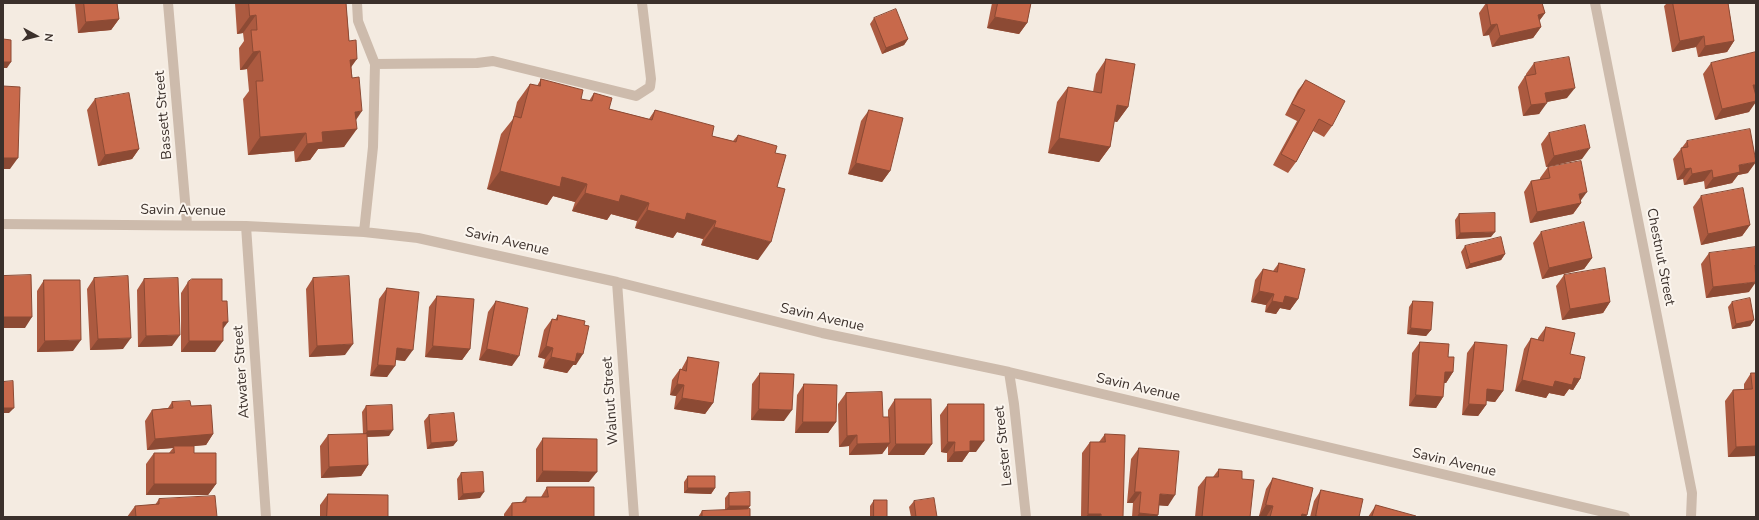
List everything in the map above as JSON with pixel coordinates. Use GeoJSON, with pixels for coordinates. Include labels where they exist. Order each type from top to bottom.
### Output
{"type":"FeatureCollection","features":[{"type":"Feature","properties":{"kind":"street","name":"Bassett Street"},"geometry":{"type":"LineString","coordinates":[[168,3],[187,224]]}},
{"type":"Feature","properties":{"kind":"street"},"geometry":{"type":"LineString","coordinates":[[357,3],[358,21],[375,64],[373,147],[364,232]]}},
{"type":"Feature","properties":{"kind":"street"},"geometry":{"type":"LineString","coordinates":[[375,64],[477,63],[493,61],[636,96],[650,88],[651,79],[642,3]]}},
{"type":"Feature","properties":{"kind":"street","name":"Chestnut Street"},"geometry":{"type":"LineString","coordinates":[[1595,3],[1692,493],[1691,517]]}},
{"type":"Feature","properties":{"kind":"street","name":"Savin Avenue"},"geometry":{"type":"LineString","coordinates":[[3,224],[187,224],[364,232],[418,238],[617,282],[822,333],[1009,372],[1587,513],[1625,517]]}},
{"type":"Feature","properties":{"kind":"street","name":"Atwater Street"},"geometry":{"type":"LineString","coordinates":[[246,226],[266,517]]}},
{"type":"Feature","properties":{"kind":"street","name":"Walnut Street"},"geometry":{"type":"LineString","coordinates":[[617,282],[634,517]]}},
{"type":"Feature","properties":{"kind":"street","name":"Lester Street"},"geometry":{"type":"LineString","coordinates":[[1009,372],[1014,404],[1026,517]]}},
{"type":"Feature","properties":{"kind":"building"},"geometry":{"type":"Polygon","coordinates":[[[84,3],[117,3],[119,19],[86,22],[84,3]]]}},
{"type":"Feature","properties":{"kind":"building"},"geometry":{"type":"Polygon","coordinates":[[[249,3],[346,3],[349,41],[356,40],[357,59],[350,60],[352,78],[359,77],[362,111],[355,112],[357,129],[322,132],[323,142],[307,144],[306,133],[260,137],[256,81],[263,81],[260,51],[253,52],[251,30],[257,30],[256,15],[250,16],[249,3]]]}},
{"type":"Feature","properties":{"kind":"building"},"geometry":{"type":"Polygon","coordinates":[[[998,3],[1031,3],[1027,23],[995,17],[998,3]]]}},
{"type":"Feature","properties":{"kind":"building"},"geometry":{"type":"Polygon","coordinates":[[[1487,3],[1542,3],[1545,13],[1538,15],[1541,27],[1500,36],[1497,24],[1491,25],[1487,3]]]}},
{"type":"Feature","properties":{"kind":"building"},"geometry":{"type":"Polygon","coordinates":[[[1673,3],[1728,3],[1734,41],[1705,46],[1704,36],[1680,41],[1673,3]]]}},
{"type":"Feature","properties":{"kind":"building"},"geometry":{"type":"Polygon","coordinates":[[[896,9],[908,39],[886,48],[874,18],[896,9]]]}},
{"type":"Feature","properties":{"kind":"building"},"geometry":{"type":"Polygon","coordinates":[[[3,39],[11,40],[11,62],[3,62],[3,39]]]}},
{"type":"Feature","properties":{"kind":"building"},"geometry":{"type":"Polygon","coordinates":[[[1756,52],[1756,85],[1753,85],[1756,101],[1722,109],[1711,63],[1756,52]]]}},
{"type":"Feature","properties":{"kind":"building"},"geometry":{"type":"Polygon","coordinates":[[[1569,57],[1575,88],[1545,93],[1547,103],[1531,105],[1525,76],[1536,74],[1534,63],[1569,57]]]}},
{"type":"Feature","properties":{"kind":"building"},"geometry":{"type":"Polygon","coordinates":[[[1106,59],[1135,64],[1128,107],[1117,105],[1110,147],[1059,138],[1068,87],[1101,93],[1106,59]]]}},
{"type":"Feature","properties":{"kind":"building"},"geometry":{"type":"Polygon","coordinates":[[[541,79],[583,90],[581,99],[592,101],[594,93],[612,98],[609,109],[652,120],[655,110],[714,126],[712,136],[736,142],[738,135],[777,146],[775,153],[786,155],[777,187],[785,189],[771,242],[714,227],[716,221],[687,213],[685,220],[647,210],[649,203],[621,195],[619,202],[585,193],[587,184],[562,177],[560,187],[500,171],[514,116],[521,118],[530,84],[540,86],[541,79]]]}},
{"type":"Feature","properties":{"kind":"building"},"geometry":{"type":"Polygon","coordinates":[[[1306,80],[1345,101],[1332,126],[1319,119],[1296,162],[1281,154],[1305,110],[1292,104],[1306,80]]]}},
{"type":"Feature","properties":{"kind":"building"},"geometry":{"type":"Polygon","coordinates":[[[3,86],[20,87],[18,158],[3,158],[3,86]]]}},
{"type":"Feature","properties":{"kind":"building"},"geometry":{"type":"Polygon","coordinates":[[[129,93],[139,149],[105,155],[95,99],[129,93]]]}},
{"type":"Feature","properties":{"kind":"building"},"geometry":{"type":"Polygon","coordinates":[[[869,110],[903,118],[890,171],[856,163],[869,110]]]}},
{"type":"Feature","properties":{"kind":"building"},"geometry":{"type":"Polygon","coordinates":[[[1585,125],[1590,148],[1554,156],[1549,133],[1585,125]]]}},
{"type":"Feature","properties":{"kind":"building"},"geometry":{"type":"Polygon","coordinates":[[[1750,129],[1756,162],[1739,165],[1740,172],[1713,178],[1712,170],[1692,174],[1691,168],[1685,169],[1681,148],[1688,147],[1687,141],[1750,129]]]}},
{"type":"Feature","properties":{"kind":"building"},"geometry":{"type":"Polygon","coordinates":[[[1581,161],[1587,192],[1579,194],[1581,203],[1537,212],[1531,181],[1550,178],[1548,167],[1581,161]]]}},
{"type":"Feature","properties":{"kind":"building"},"geometry":{"type":"Polygon","coordinates":[[[1743,188],[1750,225],[1708,234],[1701,196],[1743,188]]]}},
{"type":"Feature","properties":{"kind":"building"},"geometry":{"type":"Polygon","coordinates":[[[1495,213],[1495,232],[1460,233],[1459,214],[1495,213]]]}},
{"type":"Feature","properties":{"kind":"building"},"geometry":{"type":"Polygon","coordinates":[[[1584,222],[1592,258],[1549,268],[1541,232],[1584,222]]]}},
{"type":"Feature","properties":{"kind":"building"},"geometry":{"type":"Polygon","coordinates":[[[1501,237],[1505,254],[1470,264],[1465,246],[1501,237]]]}},
{"type":"Feature","properties":{"kind":"building"},"geometry":{"type":"Polygon","coordinates":[[[1756,247],[1756,282],[1713,287],[1709,253],[1756,247]]]}},
{"type":"Feature","properties":{"kind":"building"},"geometry":{"type":"Polygon","coordinates":[[[1279,263],[1305,269],[1298,299],[1285,296],[1283,303],[1272,301],[1274,294],[1259,291],[1263,269],[1277,272],[1279,263]]]}},
{"type":"Feature","properties":{"kind":"building"},"geometry":{"type":"Polygon","coordinates":[[[1605,268],[1610,302],[1570,309],[1564,275],[1605,268]]]}},
{"type":"Feature","properties":{"kind":"building"},"geometry":{"type":"Polygon","coordinates":[[[31,275],[32,317],[3,317],[3,276],[31,275]]]}},
{"type":"Feature","properties":{"kind":"building"},"geometry":{"type":"Polygon","coordinates":[[[128,276],[131,338],[98,339],[94,278],[128,276]]]}},
{"type":"Feature","properties":{"kind":"building"},"geometry":{"type":"Polygon","coordinates":[[[349,276],[353,344],[317,346],[313,278],[349,276]]]}},
{"type":"Feature","properties":{"kind":"building"},"geometry":{"type":"Polygon","coordinates":[[[178,278],[180,335],[146,336],[144,279],[178,278]]]}},
{"type":"Feature","properties":{"kind":"building"},"geometry":{"type":"Polygon","coordinates":[[[192,279],[222,279],[222,301],[227,301],[228,322],[223,322],[223,341],[189,341],[188,282],[192,279]]]}},
{"type":"Feature","properties":{"kind":"building"},"geometry":{"type":"Polygon","coordinates":[[[44,280],[80,280],[81,340],[45,341],[44,280]]]}},
{"type":"Feature","properties":{"kind":"building"},"geometry":{"type":"Polygon","coordinates":[[[387,288],[419,292],[413,350],[397,348],[395,366],[378,365],[387,288]]]}},
{"type":"Feature","properties":{"kind":"building"},"geometry":{"type":"Polygon","coordinates":[[[437,296],[474,299],[470,349],[433,346],[437,296]]]}},
{"type":"Feature","properties":{"kind":"building"},"geometry":{"type":"Polygon","coordinates":[[[1750,298],[1754,320],[1736,324],[1732,302],[1750,298]]]}},
{"type":"Feature","properties":{"kind":"building"},"geometry":{"type":"Polygon","coordinates":[[[496,301],[528,308],[519,356],[487,349],[496,301]]]}},
{"type":"Feature","properties":{"kind":"building"},"geometry":{"type":"Polygon","coordinates":[[[1413,301],[1433,302],[1431,330],[1411,328],[1413,301]]]}},
{"type":"Feature","properties":{"kind":"building"},"geometry":{"type":"Polygon","coordinates":[[[558,315],[585,321],[584,325],[589,326],[583,354],[577,353],[575,362],[551,357],[553,348],[546,346],[552,319],[557,320],[558,315]]]}},
{"type":"Feature","properties":{"kind":"building"},"geometry":{"type":"Polygon","coordinates":[[[1546,327],[1575,333],[1570,354],[1585,357],[1580,379],[1574,378],[1572,385],[1555,381],[1553,387],[1522,380],[1531,338],[1543,341],[1546,327]]]}},
{"type":"Feature","properties":{"kind":"building"},"geometry":{"type":"Polygon","coordinates":[[[1420,342],[1449,344],[1448,357],[1454,357],[1453,372],[1445,372],[1443,397],[1416,395],[1420,342]]]}},
{"type":"Feature","properties":{"kind":"building"},"geometry":{"type":"Polygon","coordinates":[[[1475,342],[1507,345],[1503,391],[1487,389],[1486,405],[1469,404],[1475,342]]]}},
{"type":"Feature","properties":{"kind":"building"},"geometry":{"type":"Polygon","coordinates":[[[688,357],[719,362],[713,403],[682,398],[684,385],[677,384],[680,369],[686,371],[688,357]]]}},
{"type":"Feature","properties":{"kind":"building"},"geometry":{"type":"Polygon","coordinates":[[[760,373],[794,374],[792,410],[759,409],[760,373]]]}},
{"type":"Feature","properties":{"kind":"building"},"geometry":{"type":"Polygon","coordinates":[[[1751,373],[1756,373],[1756,446],[1736,447],[1733,390],[1752,389],[1751,373]]]}},
{"type":"Feature","properties":{"kind":"building"},"geometry":{"type":"Polygon","coordinates":[[[13,381],[14,408],[3,408],[3,382],[13,381]]]}},
{"type":"Feature","properties":{"kind":"building"},"geometry":{"type":"Polygon","coordinates":[[[804,384],[837,385],[836,422],[803,422],[804,384]]]}},
{"type":"Feature","properties":{"kind":"building"},"geometry":{"type":"Polygon","coordinates":[[[882,392],[883,417],[889,417],[890,443],[857,444],[857,435],[847,436],[846,393],[882,392]]]}},
{"type":"Feature","properties":{"kind":"building"},"geometry":{"type":"Polygon","coordinates":[[[895,399],[931,399],[932,444],[896,444],[895,399]]]}},
{"type":"Feature","properties":{"kind":"building"},"geometry":{"type":"Polygon","coordinates":[[[190,401],[191,406],[211,405],[213,434],[155,439],[152,410],[173,408],[172,402],[190,401]]]}},
{"type":"Feature","properties":{"kind":"building"},"geometry":{"type":"Polygon","coordinates":[[[948,404],[984,404],[984,441],[970,441],[970,451],[954,452],[955,442],[948,442],[948,404]]]}},
{"type":"Feature","properties":{"kind":"building"},"geometry":{"type":"Polygon","coordinates":[[[392,405],[393,430],[367,431],[366,406],[392,405]]]}},
{"type":"Feature","properties":{"kind":"building"},"geometry":{"type":"Polygon","coordinates":[[[454,413],[457,441],[431,443],[429,415],[454,413]]]}},
{"type":"Feature","properties":{"kind":"building"},"geometry":{"type":"Polygon","coordinates":[[[367,434],[368,465],[329,467],[328,435],[367,434]]]}},
{"type":"Feature","properties":{"kind":"building"},"geometry":{"type":"Polygon","coordinates":[[[1105,434],[1125,435],[1123,517],[1101,517],[1101,514],[1088,514],[1090,442],[1105,442],[1105,434]]]}},
{"type":"Feature","properties":{"kind":"building"},"geometry":{"type":"Polygon","coordinates":[[[543,438],[597,439],[597,472],[543,471],[543,438]]]}},
{"type":"Feature","properties":{"kind":"building"},"geometry":{"type":"Polygon","coordinates":[[[174,446],[194,446],[194,453],[216,453],[216,484],[154,484],[154,453],[174,453],[174,446]]]}},
{"type":"Feature","properties":{"kind":"building"},"geometry":{"type":"Polygon","coordinates":[[[1139,448],[1179,451],[1175,495],[1160,494],[1158,515],[1139,513],[1141,492],[1135,492],[1139,448]]]}},
{"type":"Feature","properties":{"kind":"building"},"geometry":{"type":"Polygon","coordinates":[[[1219,469],[1242,471],[1242,479],[1254,480],[1250,517],[1202,517],[1206,477],[1218,477],[1219,469]]]}},
{"type":"Feature","properties":{"kind":"building"},"geometry":{"type":"Polygon","coordinates":[[[483,472],[484,492],[463,494],[461,473],[483,472]]]}},
{"type":"Feature","properties":{"kind":"building"},"geometry":{"type":"Polygon","coordinates":[[[688,476],[715,476],[715,488],[688,488],[688,476]]]}},
{"type":"Feature","properties":{"kind":"building"},"geometry":{"type":"Polygon","coordinates":[[[1273,478],[1313,488],[1307,515],[1302,514],[1301,517],[1270,517],[1273,506],[1266,505],[1273,478]]]}},
{"type":"Feature","properties":{"kind":"building"},"geometry":{"type":"Polygon","coordinates":[[[547,487],[594,487],[594,517],[512,517],[512,503],[526,502],[526,497],[548,497],[547,487]]]}},
{"type":"Feature","properties":{"kind":"building"},"geometry":{"type":"Polygon","coordinates":[[[1321,490],[1363,499],[1359,517],[1316,516],[1321,490]]]}},
{"type":"Feature","properties":{"kind":"building"},"geometry":{"type":"Polygon","coordinates":[[[750,492],[750,506],[729,506],[729,493],[750,492]]]}},
{"type":"Feature","properties":{"kind":"building"},"geometry":{"type":"Polygon","coordinates":[[[328,494],[388,495],[388,517],[327,517],[328,494]]]}},
{"type":"Feature","properties":{"kind":"building"},"geometry":{"type":"Polygon","coordinates":[[[215,496],[217,517],[136,517],[135,506],[159,504],[159,499],[215,496]]]}},
{"type":"Feature","properties":{"kind":"building"},"geometry":{"type":"Polygon","coordinates":[[[934,498],[937,517],[916,517],[914,501],[934,498]]]}},
{"type":"Feature","properties":{"kind":"building"},"geometry":{"type":"Polygon","coordinates":[[[874,500],[887,500],[887,517],[874,517],[874,500]]]}},
{"type":"Feature","properties":{"kind":"building"},"geometry":{"type":"Polygon","coordinates":[[[1376,505],[1416,516],[1416,517],[1372,517],[1376,505]]]}},
{"type":"Feature","properties":{"kind":"building"},"geometry":{"type":"Polygon","coordinates":[[[750,509],[750,517],[702,517],[702,511],[750,509]]]}}]}
